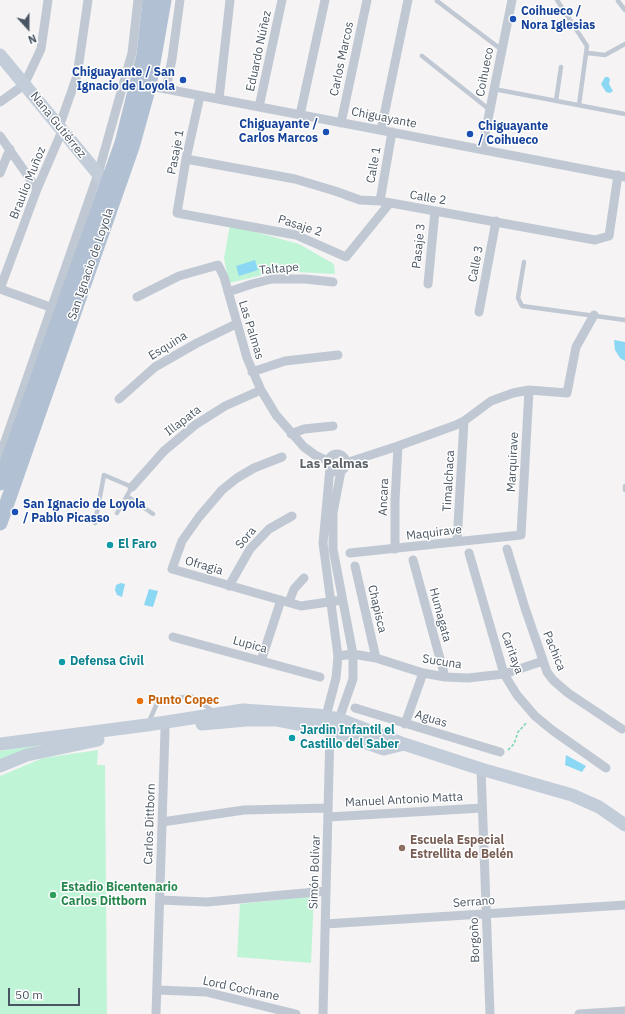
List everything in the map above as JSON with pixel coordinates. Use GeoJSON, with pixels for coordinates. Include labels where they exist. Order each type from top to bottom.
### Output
{"type":"FeatureCollection","features":[{"type":"Feature","properties":{"kind":"main road","name":"San Ignacio de Loyola"},"geometry":{"type":"LineString","coordinates":[[144,84],[144,55],[150,0]]}},
{"type":"Feature","properties":{"kind":"main road","name":"San Ignacio de Loyola"},"geometry":{"type":"LineString","coordinates":[[0,523],[4,485],[107,185],[144,84],[164,0]]}},
{"type":"Feature","properties":{"kind":"main road","name":"Nana Gutiérrez"},"geometry":{"type":"LineString","coordinates":[[0,55],[107,185]]}},
{"type":"Feature","properties":{"kind":"main road"},"geometry":{"type":"LineString","coordinates":[[0,744],[147,725],[216,713],[243,710],[281,711],[326,716],[339,719],[404,744],[481,770],[579,798],[599,807],[625,825]]}},
{"type":"Feature","properties":{"kind":"main road"},"geometry":{"type":"LineString","coordinates":[[0,766],[27,756],[87,741],[211,722],[246,720],[277,720],[330,730],[384,748],[404,744]]}},
{"type":"Feature","properties":{"kind":"street"},"geometry":{"type":"LineString","coordinates":[[0,102],[24,85],[41,49],[48,0]]}},
{"type":"Feature","properties":{"kind":"street","name":"Braulio Muñoz"},"geometry":{"type":"LineString","coordinates":[[0,289],[60,129],[77,76],[88,0]]}},
{"type":"Feature","properties":{"kind":"street","name":"San Ignacio de Loyola"},"geometry":{"type":"LineString","coordinates":[[0,456],[50,307],[107,185],[132,53],[138,0]]}},
{"type":"Feature","properties":{"kind":"street"},"geometry":{"type":"LineString","coordinates":[[166,89],[180,0]]}},
{"type":"Feature","properties":{"kind":"street"},"geometry":{"type":"LineString","coordinates":[[219,99],[230,0]]}},
{"type":"Feature","properties":{"kind":"street","name":"Eduardo Núñez"},"geometry":{"type":"LineString","coordinates":[[259,107],[282,0]]}},
{"type":"Feature","properties":{"kind":"street"},"geometry":{"type":"LineString","coordinates":[[300,115],[325,0]]}},
{"type":"Feature","properties":{"kind":"street","name":"Carlos Marcos"},"geometry":{"type":"LineString","coordinates":[[341,122],[367,0]]}},
{"type":"Feature","properties":{"kind":"street"},"geometry":{"type":"LineString","coordinates":[[381,130],[408,0]]}},
{"type":"Feature","properties":{"kind":"street","name":"Coihueco"},"geometry":{"type":"LineString","coordinates":[[482,149],[512,0]]}},
{"type":"Feature","properties":{"kind":"street","name":"Chiguayante"},"geometry":{"type":"LineString","coordinates":[[144,84],[621,176]]}},
{"type":"Feature","properties":{"kind":"street","name":"Pasaje 1"},"geometry":{"type":"LineString","coordinates":[[178,213],[186,159],[200,96]]}},
{"type":"Feature","properties":{"kind":"street","name":"Calle 1"},"geometry":{"type":"LineString","coordinates":[[384,203],[392,132]]}},
{"type":"Feature","properties":{"kind":"street"},"geometry":{"type":"LineString","coordinates":[[0,136],[37,189]]}},
{"type":"Feature","properties":{"kind":"street"},"geometry":{"type":"LineString","coordinates":[[0,173],[10,149]]}},
{"type":"Feature","properties":{"kind":"street","name":"Calle 2"},"geometry":{"type":"LineString","coordinates":[[186,159],[295,179],[360,200],[496,221],[595,240],[609,236],[621,176]]}},
{"type":"Feature","properties":{"kind":"street","name":"Pasaje 2"},"geometry":{"type":"LineString","coordinates":[[178,213],[296,235],[346,257],[384,203]]}},
{"type":"Feature","properties":{"kind":"street","name":"Pasaje 3"},"geometry":{"type":"LineString","coordinates":[[428,284],[435,211]]}},
{"type":"Feature","properties":{"kind":"street","name":"Calle 3"},"geometry":{"type":"LineString","coordinates":[[479,312],[496,221]]}},
{"type":"Feature","properties":{"kind":"street","name":"Las Palmas"},"geometry":{"type":"LineString","coordinates":[[137,297],[179,276],[218,265],[228,292],[236,324],[252,372],[276,415],[291,434],[315,456],[329,464],[335,471],[343,467]]}},
{"type":"Feature","properties":{"kind":"street","name":"Taltape"},"geometry":{"type":"LineString","coordinates":[[228,292],[272,279],[300,279],[333,282]]}},
{"type":"Feature","properties":{"kind":"street"},"geometry":{"type":"LineString","coordinates":[[0,289],[50,307]]}},
{"type":"Feature","properties":{"kind":"street"},"geometry":{"type":"LineString","coordinates":[[343,467],[464,421],[491,401],[513,393],[529,390],[567,393],[576,346],[594,315]]}},
{"type":"Feature","properties":{"kind":"street","name":"Esquina"},"geometry":{"type":"LineString","coordinates":[[119,399],[155,367],[196,342],[236,324]]}},
{"type":"Feature","properties":{"kind":"street"},"geometry":{"type":"LineString","coordinates":[[252,372],[286,361],[338,356]]}},
{"type":"Feature","properties":{"kind":"street","name":"Illapata"},"geometry":{"type":"LineString","coordinates":[[132,486],[164,451],[195,425],[225,406],[261,390]]}},
{"type":"Feature","properties":{"kind":"street","name":"Marquirave"},"geometry":{"type":"LineString","coordinates":[[521,535],[529,390]]}},
{"type":"Feature","properties":{"kind":"street","name":"Timalchaca"},"geometry":{"type":"LineString","coordinates":[[457,542],[464,421]]}},
{"type":"Feature","properties":{"kind":"street"},"geometry":{"type":"LineString","coordinates":[[291,434],[304,429],[333,426]]}},
{"type":"Feature","properties":{"kind":"street","name":"Ancara"},"geometry":{"type":"LineString","coordinates":[[395,549],[395,502],[398,446]]}},
{"type":"Feature","properties":{"kind":"street"},"geometry":{"type":"LineString","coordinates":[[326,716],[336,678],[338,656],[323,543],[329,464],[332,455],[338,454],[344,457],[333,512],[333,549],[354,654],[353,679],[339,719],[330,730]]}},
{"type":"Feature","properties":{"kind":"street","name":"Ofragia"},"geometry":{"type":"LineString","coordinates":[[282,457],[243,475],[222,490],[199,516],[182,541],[172,569],[301,606],[330,603],[342,600]]}},
{"type":"Feature","properties":{"kind":"street","name":"Sora"},"geometry":{"type":"LineString","coordinates":[[229,586],[250,549],[269,529],[292,516]]}},
{"type":"Feature","properties":{"kind":"street","name":"Maquirave"},"geometry":{"type":"LineString","coordinates":[[350,553],[521,535]]}},
{"type":"Feature","properties":{"kind":"street","name":"Pachica"},"geometry":{"type":"LineString","coordinates":[[507,549],[547,672],[553,680],[568,693],[622,729]]}},
{"type":"Feature","properties":{"kind":"street","name":"Caritaya"},"geometry":{"type":"LineString","coordinates":[[469,553],[504,674],[523,704],[552,730],[606,768]]}},
{"type":"Feature","properties":{"kind":"street","name":"Humagata"},"geometry":{"type":"LineString","coordinates":[[413,560],[445,677]]}},
{"type":"Feature","properties":{"kind":"street","name":"Chapisca"},"geometry":{"type":"LineString","coordinates":[[355,566],[376,658]]}},
{"type":"Feature","properties":{"kind":"street"},"geometry":{"type":"LineString","coordinates":[[261,660],[285,601],[304,578]]}},
{"type":"Feature","properties":{"kind":"street","name":"Lupica"},"geometry":{"type":"LineString","coordinates":[[173,637],[320,677]]}},
{"type":"Feature","properties":{"kind":"street","name":"Sucuna"},"geometry":{"type":"LineString","coordinates":[[338,656],[354,654],[376,658],[423,673],[445,677],[468,678],[504,674],[544,661]]}},
{"type":"Feature","properties":{"kind":"street"},"geometry":{"type":"LineString","coordinates":[[405,724],[423,673]]}},
{"type":"Feature","properties":{"kind":"street","name":"Aguas"},"geometry":{"type":"LineString","coordinates":[[355,708],[500,752]]}},
{"type":"Feature","properties":{"kind":"street","name":"Simón Bolívar"},"geometry":{"type":"LineString","coordinates":[[323,1014],[330,730],[326,716]]}},
{"type":"Feature","properties":{"kind":"street","name":"Carlos Dittborn"},"geometry":{"type":"LineString","coordinates":[[156,1014],[165,730]]}},
{"type":"Feature","properties":{"kind":"street","name":"Borgoño"},"geometry":{"type":"LineString","coordinates":[[481,770],[490,1014]]}},
{"type":"Feature","properties":{"kind":"street","name":"Manuel Antonio Matta"},"geometry":{"type":"LineString","coordinates":[[162,822],[244,810],[328,812],[482,808]]}},
{"type":"Feature","properties":{"kind":"street"},"geometry":{"type":"LineString","coordinates":[[160,900],[207,902],[326,891]]}},
{"type":"Feature","properties":{"kind":"street","name":"Serrano"},"geometry":{"type":"LineString","coordinates":[[325,924],[625,905]]}},
{"type":"Feature","properties":{"kind":"street","name":"Lord Cochrane"},"geometry":{"type":"LineString","coordinates":[[157,990],[206,992],[296,1014]]}},
{"type":"Feature","properties":{"kind":"street"},"geometry":{"type":"LineString","coordinates":[[579,1014],[625,1011]]}},
{"type":"Feature","properties":{"kind":"lane"},"geometry":{"type":"LineString","coordinates":[[557,0],[587,46],[588,53],[579,105]]}},
{"type":"Feature","properties":{"kind":"lane"},"geometry":{"type":"LineString","coordinates":[[437,1],[502,50]]}},
{"type":"Feature","properties":{"kind":"lane"},"geometry":{"type":"LineString","coordinates":[[618,1],[625,10]]}},
{"type":"Feature","properties":{"kind":"lane"},"geometry":{"type":"LineString","coordinates":[[588,53],[605,55],[625,44]]}},
{"type":"Feature","properties":{"kind":"lane"},"geometry":{"type":"LineString","coordinates":[[422,56],[490,110]]}},
{"type":"Feature","properties":{"kind":"lane"},"geometry":{"type":"LineString","coordinates":[[556,100],[562,67]]}},
{"type":"Feature","properties":{"kind":"lane"},"geometry":{"type":"LineString","coordinates":[[494,89],[625,114]]}},
{"type":"Feature","properties":{"kind":"lane"},"geometry":{"type":"LineString","coordinates":[[524,262],[518,298],[522,306],[625,320]]}},
{"type":"Feature","properties":{"kind":"lane"},"geometry":{"type":"LineString","coordinates":[[95,523],[104,475],[132,486],[117,514]]}},
{"type":"Feature","properties":{"kind":"lane"},"geometry":{"type":"LineString","coordinates":[[624,490],[625,486]]}},
{"type":"Feature","properties":{"kind":"lane"},"geometry":{"type":"LineString","coordinates":[[127,496],[153,514]]}},
{"type":"Feature","properties":{"kind":"lane"},"geometry":{"type":"LineString","coordinates":[[147,725],[158,702],[191,696],[216,713]]}},
{"type":"Feature","properties":{"kind":"path"},"geometry":{"type":"LineString","coordinates":[[500,752],[510,749],[514,744],[518,732],[524,724],[535,716]]}},
{"type":"Feature","properties":{"kind":"green space"},"geometry":{"type":"Polygon","coordinates":[[[230,225],[299,244],[334,264],[335,274],[296,272],[263,275],[229,283],[224,258],[230,225]]]}},
{"type":"Feature","properties":{"kind":"green space"},"geometry":{"type":"Polygon","coordinates":[[[37,745],[37,747],[0,761],[0,751],[37,745]]]}},
{"type":"Feature","properties":{"kind":"green space","name":"Estadio Bicentenario Carlos Dittborn"},"geometry":{"type":"Polygon","coordinates":[[[98,750],[97,765],[105,765],[107,1014],[0,1014],[0,776],[43,758],[98,750]]]}},
{"type":"Feature","properties":{"kind":"green space"},"geometry":{"type":"Polygon","coordinates":[[[314,896],[311,963],[237,957],[240,904],[314,896]]]}},
{"type":"Feature","properties":{"kind":"water"},"geometry":{"type":"Polygon","coordinates":[[[605,77],[610,79],[609,84],[613,91],[610,93],[606,92],[601,84],[605,77]]]}},
{"type":"Feature","properties":{"kind":"water"},"geometry":{"type":"Polygon","coordinates":[[[255,260],[258,270],[239,276],[236,266],[255,260]]]}},
{"type":"Feature","properties":{"kind":"water"},"geometry":{"type":"Polygon","coordinates":[[[614,340],[625,342],[625,361],[620,358],[615,350],[614,340]]]}},
{"type":"Feature","properties":{"kind":"water"},"geometry":{"type":"Polygon","coordinates":[[[121,583],[125,584],[122,597],[117,595],[115,590],[116,585],[121,583]]]}},
{"type":"Feature","properties":{"kind":"water"},"geometry":{"type":"Polygon","coordinates":[[[149,589],[158,591],[153,607],[144,605],[149,589]]]}},
{"type":"Feature","properties":{"kind":"water"},"geometry":{"type":"Polygon","coordinates":[[[566,755],[586,766],[582,772],[565,765],[566,755]]]}},
{"type":"Feature","properties":{"kind":"place","name":"Coihueco / Nora Iglesias"},"geometry":{"type":"Point","coordinates":[513,19]}},
{"type":"Feature","properties":{"kind":"place","name":"Chiguayante / San Ignacio de Loyola"},"geometry":{"type":"Point","coordinates":[183,80]}},
{"type":"Feature","properties":{"kind":"place","name":"Chiguayante / Carlos Marcos"},"geometry":{"type":"Point","coordinates":[326,132]}},
{"type":"Feature","properties":{"kind":"place","name":"Chiguayante / Coihueco"},"geometry":{"type":"Point","coordinates":[470,134]}},
{"type":"Feature","properties":{"kind":"place","name":"San Ignacio de Loyola / Pablo Picasso"},"geometry":{"type":"Point","coordinates":[15,512]}},
{"type":"Feature","properties":{"kind":"place","name":"El Faro"},"geometry":{"type":"Point","coordinates":[110,545]}},
{"type":"Feature","properties":{"kind":"place","name":"Defensa Civil"},"geometry":{"type":"Point","coordinates":[62,662]}},
{"type":"Feature","properties":{"kind":"place","name":"Punto Copec"},"geometry":{"type":"Point","coordinates":[140,701]}},
{"type":"Feature","properties":{"kind":"place","name":"Jardin Infantil el Castillo del Saber"},"geometry":{"type":"Point","coordinates":[292,738]}},
{"type":"Feature","properties":{"kind":"place","name":"Escuela Especial Estrellita de Belén"},"geometry":{"type":"Point","coordinates":[402,848]}},
{"type":"Feature","properties":{"kind":"place","name":"Estadio Bicentenario Carlos Dittborn"},"geometry":{"type":"Point","coordinates":[53,895]}},
{"type":"Feature","properties":{"kind":"district","name":"Las Palmas"},"geometry":{"type":"Point","coordinates":[334,464]}}]}
